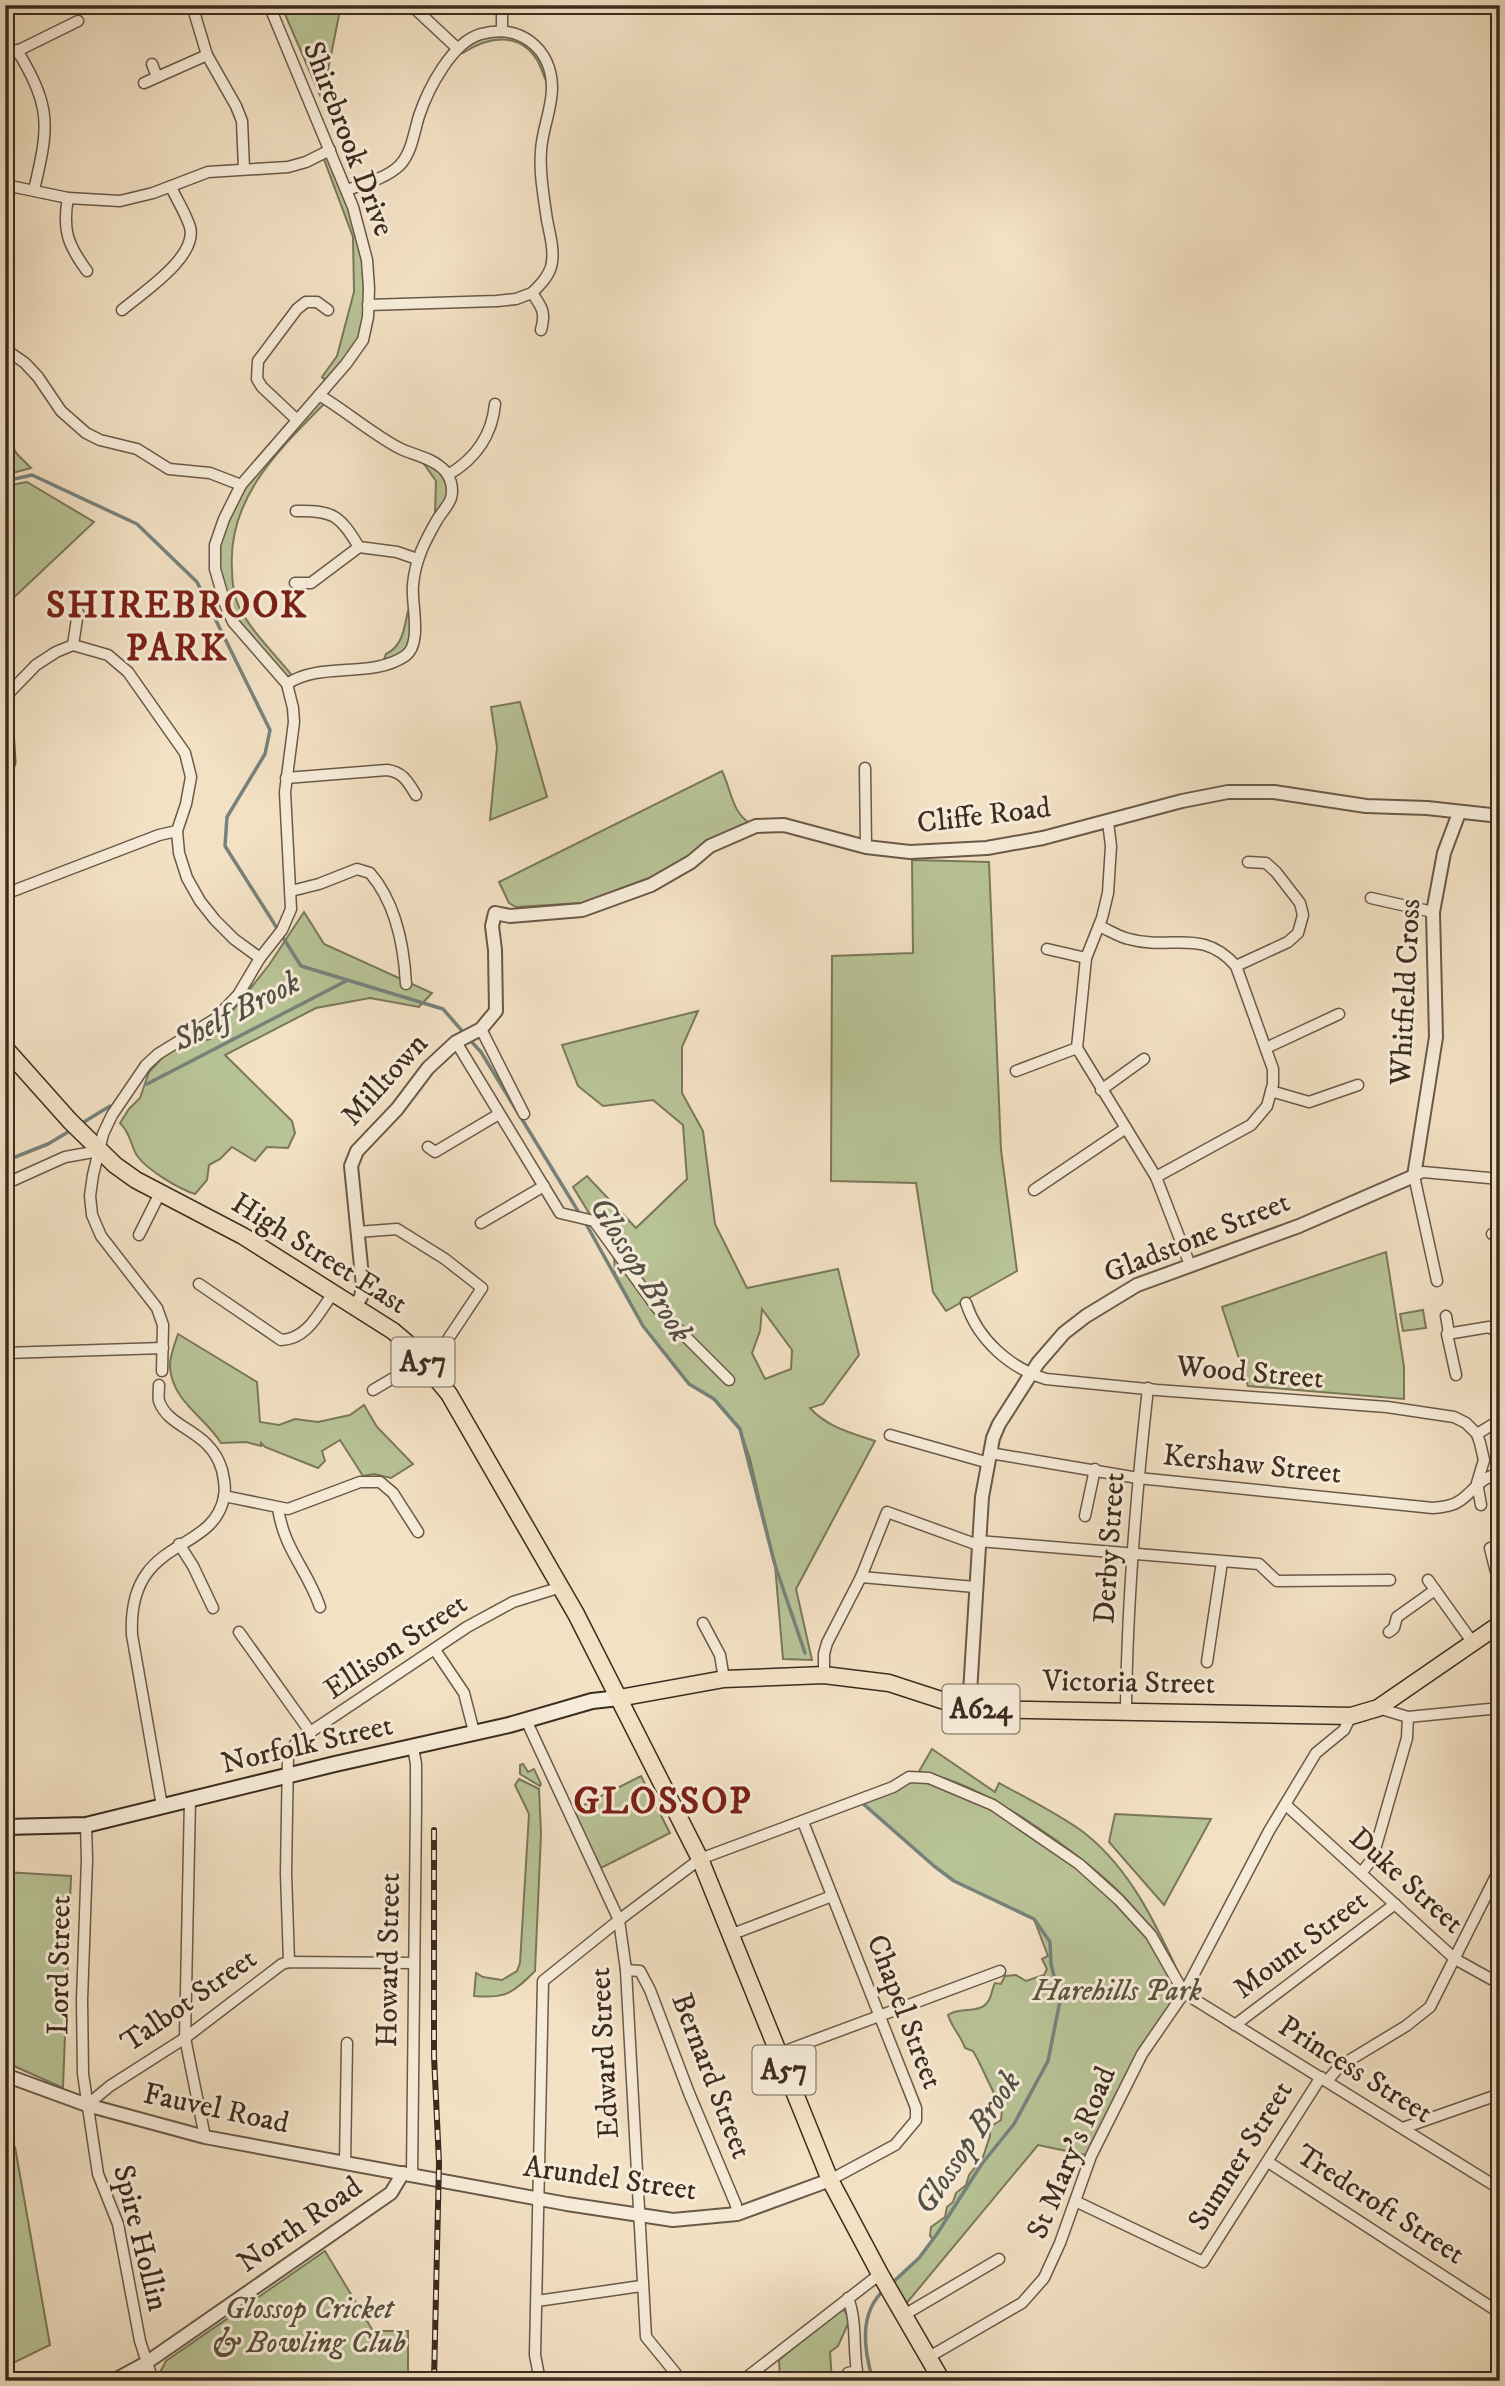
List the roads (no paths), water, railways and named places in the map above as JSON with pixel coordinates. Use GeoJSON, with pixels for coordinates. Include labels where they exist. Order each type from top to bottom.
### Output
{"type":"FeatureCollection","features":[{"type":"Feature","properties":{"kind":"main road","name":"A57"},"geometry":{"type":"LineString","coordinates":[[5,1048],[99,1151]]}},
{"type":"Feature","properties":{"kind":"main road","name":"High Street East"},"geometry":{"type":"LineString","coordinates":[[99,1151],[136,1180],[243,1236],[393,1331],[449,1394],[561,1587],[619,1698]]}},
{"type":"Feature","properties":{"kind":"main road","name":"A624"},"geometry":{"type":"LineString","coordinates":[[1350,1716],[1378,1708],[1500,1624]]}},
{"type":"Feature","properties":{"kind":"main road","name":"Victoria Street"},"geometry":{"type":"LineString","coordinates":[[619,1698],[724,1679],[824,1675],[889,1683],[969,1709],[1350,1716]]}},
{"type":"Feature","properties":{"kind":"main road","name":"A57"},"geometry":{"type":"LineString","coordinates":[[619,1698],[700,1859],[830,2180],[892,2297],[942,2381]]}},
{"type":"Feature","properties":{"kind":"main road","name":"Norfolk Street"},"geometry":{"type":"LineString","coordinates":[[5,1827],[86,1825],[526,1720],[592,1701],[619,1698]]}},
{"type":"Feature","properties":{"kind":"street"},"geometry":{"type":"LineString","coordinates":[[192,5],[207,55],[242,121],[244,169]]}},
{"type":"Feature","properties":{"kind":"street","name":"Shirebrook Drive"},"geometry":{"type":"LineString","coordinates":[[270,5],[347,190],[367,260],[368,305],[363,340],[241,485],[215,545],[215,569],[233,622],[287,684]]}},
{"type":"Feature","properties":{"kind":"street"},"geometry":{"type":"LineString","coordinates":[[411,5],[457,48]]}},
{"type":"Feature","properties":{"kind":"street"},"geometry":{"type":"LineString","coordinates":[[502,5],[502,32]]}},
{"type":"Feature","properties":{"kind":"street"},"geometry":{"type":"LineString","coordinates":[[5,58],[78,22]]}},
{"type":"Feature","properties":{"kind":"street"},"geometry":{"type":"LineString","coordinates":[[347,190],[387,174],[400,165],[413,141],[419,117],[432,86],[465,40],[478,34],[502,32],[523,36],[543,52],[551,73],[552,90],[541,151],[552,258],[545,279],[532,293],[516,299],[368,305]]}},
{"type":"Feature","properties":{"kind":"street"},"geometry":{"type":"LineString","coordinates":[[17,50],[33,76],[45,106],[45,135],[34,190]]}},
{"type":"Feature","properties":{"kind":"street"},"geometry":{"type":"LineString","coordinates":[[144,83],[207,55]]}},
{"type":"Feature","properties":{"kind":"street"},"geometry":{"type":"LineString","coordinates":[[152,64],[157,77]]}},
{"type":"Feature","properties":{"kind":"street"},"geometry":{"type":"LineString","coordinates":[[5,188],[34,190],[68,198],[120,201],[136,199],[208,172],[288,167],[306,162],[330,150]]}},
{"type":"Feature","properties":{"kind":"street"},"geometry":{"type":"LineString","coordinates":[[122,310],[173,267],[190,242],[190,229],[171,187]]}},
{"type":"Feature","properties":{"kind":"street"},"geometry":{"type":"LineString","coordinates":[[68,198],[64,218],[66,236],[87,271]]}},
{"type":"Feature","properties":{"kind":"street"},"geometry":{"type":"LineString","coordinates":[[532,293],[544,310],[545,318],[541,330]]}},
{"type":"Feature","properties":{"kind":"street"},"geometry":{"type":"LineString","coordinates":[[296,419],[262,387],[257,379],[258,361],[297,309],[306,302],[317,302],[328,310]]}},
{"type":"Feature","properties":{"kind":"street"},"geometry":{"type":"LineString","coordinates":[[5,349],[25,363],[61,411],[86,433],[100,440],[136,449],[169,469],[210,473],[241,485]]}},
{"type":"Feature","properties":{"kind":"street"},"geometry":{"type":"LineString","coordinates":[[162,1371],[163,1325],[157,1308],[101,1236],[92,1215],[90,1196],[103,1134],[112,1115],[146,1065],[158,1054],[215,1019],[238,995],[260,958],[282,930],[291,909],[285,792],[294,722],[287,684],[295,679],[318,674],[393,662],[408,654],[414,641],[412,587],[417,559],[451,498],[452,487],[448,475],[441,467],[399,447],[319,395]]}},
{"type":"Feature","properties":{"kind":"street"},"geometry":{"type":"LineString","coordinates":[[448,475],[464,465],[479,450],[493,419],[495,404]]}},
{"type":"Feature","properties":{"kind":"street"},"geometry":{"type":"LineString","coordinates":[[296,511],[315,510],[344,522],[359,547]]}},
{"type":"Feature","properties":{"kind":"street"},"geometry":{"type":"LineString","coordinates":[[295,583],[311,583],[359,547],[397,552],[417,559]]}},
{"type":"Feature","properties":{"kind":"street"},"geometry":{"type":"LineString","coordinates":[[73,645],[78,612]]}},
{"type":"Feature","properties":{"kind":"street"},"geometry":{"type":"LineString","coordinates":[[5,778],[10,762],[6,696],[36,664],[73,645],[108,655],[128,671],[185,753],[191,777],[177,831],[179,853],[187,878],[215,920],[234,939],[260,958]]}},
{"type":"Feature","properties":{"kind":"street"},"geometry":{"type":"LineString","coordinates":[[864,768],[866,847]]}},
{"type":"Feature","properties":{"kind":"street"},"geometry":{"type":"LineString","coordinates":[[286,778],[387,770],[397,772],[416,795]]}},
{"type":"Feature","properties":{"kind":"street","name":"Cliffe Road"},"geometry":{"type":"LineString","coordinates":[[480,1030],[496,1011],[492,926],[495,913],[510,916],[582,910],[651,884],[691,862],[710,846],[756,826],[784,825],[866,847],[910,852],[988,848],[1043,838],[1228,792],[1274,792],[1366,806],[1427,808],[1497,816]]}},
{"type":"Feature","properties":{"kind":"street","name":"Whitfield Cross"},"geometry":{"type":"LineString","coordinates":[[1414,1175],[1436,1037],[1433,912],[1444,853],[1459,813]]}},
{"type":"Feature","properties":{"kind":"street"},"geometry":{"type":"LineString","coordinates":[[1108,821],[1111,846],[1110,878],[1099,926],[1086,958],[1077,1048],[1156,1177],[1190,1265]]}},
{"type":"Feature","properties":{"kind":"street"},"geometry":{"type":"LineString","coordinates":[[5,894],[159,835],[177,831]]}},
{"type":"Feature","properties":{"kind":"street"},"geometry":{"type":"LineString","coordinates":[[1236,966],[1288,942],[1298,933],[1303,915],[1300,903],[1276,872],[1266,863],[1248,862]]}},
{"type":"Feature","properties":{"kind":"street"},"geometry":{"type":"LineString","coordinates":[[291,891],[319,884],[357,869],[370,873],[388,902],[398,928],[403,948],[406,984]]}},
{"type":"Feature","properties":{"kind":"street"},"geometry":{"type":"LineString","coordinates":[[1371,898],[1433,912]]}},
{"type":"Feature","properties":{"kind":"street"},"geometry":{"type":"LineString","coordinates":[[1099,926],[1128,939],[1206,944],[1224,953],[1236,966],[1273,1069],[1267,1106],[1251,1125],[1156,1177]]}},
{"type":"Feature","properties":{"kind":"street"},"geometry":{"type":"LineString","coordinates":[[1047,949],[1086,958]]}},
{"type":"Feature","properties":{"kind":"street"},"geometry":{"type":"LineString","coordinates":[[1266,1048],[1339,1014]]}},
{"type":"Feature","properties":{"kind":"street"},"geometry":{"type":"LineString","coordinates":[[480,1030],[524,1114]]}},
{"type":"Feature","properties":{"kind":"street","name":"Milltown"},"geometry":{"type":"LineString","coordinates":[[355,1306],[361,1297],[363,1286],[351,1166],[357,1151],[397,1109],[428,1068],[460,1041],[480,1030]]}},
{"type":"Feature","properties":{"kind":"street"},"geometry":{"type":"LineString","coordinates":[[460,1041],[499,1114],[560,1213],[594,1221],[657,1308],[729,1380]]}},
{"type":"Feature","properties":{"kind":"street"},"geometry":{"type":"LineString","coordinates":[[1016,1071],[1077,1048]]}},
{"type":"Feature","properties":{"kind":"street"},"geometry":{"type":"LineString","coordinates":[[1101,1090],[1144,1059]]}},
{"type":"Feature","properties":{"kind":"street"},"geometry":{"type":"LineString","coordinates":[[1271,1091],[1309,1102],[1358,1085]]}},
{"type":"Feature","properties":{"kind":"street"},"geometry":{"type":"LineString","coordinates":[[428,1147],[435,1152],[499,1114]]}},
{"type":"Feature","properties":{"kind":"street"},"geometry":{"type":"LineString","coordinates":[[1034,1189],[1126,1128]]}},
{"type":"Feature","properties":{"kind":"street"},"geometry":{"type":"LineString","coordinates":[[5,1184],[65,1157],[99,1151]]}},
{"type":"Feature","properties":{"kind":"street"},"geometry":{"type":"LineString","coordinates":[[1437,1281],[1414,1175],[1423,1172],[1500,1179]]}},
{"type":"Feature","properties":{"kind":"street","name":"Gladstone Street"},"geometry":{"type":"LineString","coordinates":[[969,1709],[982,1497],[999,1424],[1029,1374],[1065,1333],[1102,1305],[1137,1285],[1299,1226],[1414,1175]]}},
{"type":"Feature","properties":{"kind":"street"},"geometry":{"type":"LineString","coordinates":[[481,1223],[544,1186]]}},
{"type":"Feature","properties":{"kind":"street"},"geometry":{"type":"LineString","coordinates":[[139,1235],[160,1193]]}},
{"type":"Feature","properties":{"kind":"street"},"geometry":{"type":"LineString","coordinates":[[357,1232],[397,1229],[445,1259],[482,1288],[446,1342],[424,1364],[373,1390]]}},
{"type":"Feature","properties":{"kind":"street"},"geometry":{"type":"LineString","coordinates":[[199,1284],[281,1340],[295,1339],[309,1328],[334,1292]]}},
{"type":"Feature","properties":{"kind":"street"},"geometry":{"type":"LineString","coordinates":[[965,1303],[979,1332],[998,1352],[1029,1374]]}},
{"type":"Feature","properties":{"kind":"street"},"geometry":{"type":"LineString","coordinates":[[1446,1316],[1456,1375]]}},
{"type":"Feature","properties":{"kind":"street"},"geometry":{"type":"LineString","coordinates":[[1449,1333],[1489,1326],[1500,1334]]}},
{"type":"Feature","properties":{"kind":"street"},"geometry":{"type":"LineString","coordinates":[[5,1353],[163,1348]]}},
{"type":"Feature","properties":{"kind":"street","name":"Wood Street"},"geometry":{"type":"LineString","coordinates":[[1029,1374],[1046,1379],[1387,1407],[1454,1417],[1466,1423],[1477,1434]]}},
{"type":"Feature","properties":{"kind":"street"},"geometry":{"type":"LineString","coordinates":[[159,1385],[158,1399],[164,1409],[174,1421],[211,1447],[219,1460],[225,1479],[225,1496],[212,1521],[152,1564],[134,1597],[131,1616],[133,1645],[162,1806]]}},
{"type":"Feature","properties":{"kind":"street","name":"Derby Street"},"geometry":{"type":"LineString","coordinates":[[1126,1710],[1133,1554],[1147,1388]]}},
{"type":"Feature","properties":{"kind":"street"},"geometry":{"type":"LineString","coordinates":[[1481,1505],[1477,1483],[1484,1460],[1477,1434],[1500,1420]]}},
{"type":"Feature","properties":{"kind":"street","name":"Kershaw Street"},"geometry":{"type":"LineString","coordinates":[[890,1434],[989,1458],[1095,1469],[1138,1478],[1433,1508],[1458,1502],[1477,1483],[1490,1475],[1500,1474]]}},
{"type":"Feature","properties":{"kind":"street"},"geometry":{"type":"LineString","coordinates":[[1085,1516],[1095,1469]]}},
{"type":"Feature","properties":{"kind":"street"},"geometry":{"type":"LineString","coordinates":[[225,1496],[278,1508],[297,1507],[360,1482],[380,1482],[393,1493],[418,1532]]}},
{"type":"Feature","properties":{"kind":"street"},"geometry":{"type":"LineString","coordinates":[[278,1508],[288,1547],[313,1586],[320,1607]]}},
{"type":"Feature","properties":{"kind":"street"},"geometry":{"type":"LineString","coordinates":[[824,1675],[827,1643],[861,1577],[887,1512],[978,1543],[1259,1564],[1277,1581],[1390,1580]]}},
{"type":"Feature","properties":{"kind":"street"},"geometry":{"type":"LineString","coordinates":[[179,1544],[213,1608]]}},
{"type":"Feature","properties":{"kind":"street"},"geometry":{"type":"LineString","coordinates":[[1490,1548],[1500,1588]]}},
{"type":"Feature","properties":{"kind":"street"},"geometry":{"type":"LineString","coordinates":[[1207,1662],[1222,1562]]}},
{"type":"Feature","properties":{"kind":"street"},"geometry":{"type":"LineString","coordinates":[[861,1577],[975,1587]]}},
{"type":"Feature","properties":{"kind":"street"},"geometry":{"type":"LineString","coordinates":[[1428,1580],[1473,1643]]}},
{"type":"Feature","properties":{"kind":"street","name":"Ellison Street"},"geometry":{"type":"LineString","coordinates":[[289,1962],[286,1873],[288,1755],[297,1741],[467,1627],[513,1602],[561,1587]]}},
{"type":"Feature","properties":{"kind":"street"},"geometry":{"type":"LineString","coordinates":[[1389,1632],[1394,1628],[1397,1617],[1435,1590]]}},
{"type":"Feature","properties":{"kind":"street"},"geometry":{"type":"LineString","coordinates":[[703,1623],[720,1655],[724,1679]]}},
{"type":"Feature","properties":{"kind":"street"},"geometry":{"type":"LineString","coordinates":[[239,1632],[311,1733]]}},
{"type":"Feature","properties":{"kind":"street"},"geometry":{"type":"LineString","coordinates":[[435,1650],[464,1693],[474,1732]]}},
{"type":"Feature","properties":{"kind":"street"},"geometry":{"type":"LineString","coordinates":[[1378,1708],[1408,1717],[1500,1708]]}},
{"type":"Feature","properties":{"kind":"street","name":"St Mary's Road"},"geometry":{"type":"LineString","coordinates":[[929,2357],[1009,2312],[1033,2293],[1044,2278],[1060,2243],[1091,2156],[1142,2054],[1184,1993],[1269,1831],[1316,1753],[1344,1730],[1350,1716]]}},
{"type":"Feature","properties":{"kind":"street"},"geometry":{"type":"LineString","coordinates":[[1360,1873],[1370,1862],[1376,1846],[1406,1738],[1408,1717]]}},
{"type":"Feature","properties":{"kind":"street","name":"Edward Street"},"geometry":{"type":"LineString","coordinates":[[526,1720],[619,1920],[626,1970],[637,2215],[646,2337],[682,2381]]}},
{"type":"Feature","properties":{"kind":"street","name":"Howard Street"},"geometry":{"type":"LineString","coordinates":[[412,2175],[416,1805],[416,1764],[413,1747]]}},
{"type":"Feature","properties":{"kind":"street"},"geometry":{"type":"LineString","coordinates":[[540,2381],[535,2356],[543,1982],[700,1859],[893,1787],[909,1777],[929,1778],[993,1805],[1079,1864],[1119,1900],[1151,1935],[1184,1993]]}},
{"type":"Feature","properties":{"kind":"street"},"geometry":{"type":"LineString","coordinates":[[190,1800],[185,2038],[205,2137]]}},
{"type":"Feature","properties":{"kind":"street","name":"Duke Street"},"geometry":{"type":"LineString","coordinates":[[1286,1805],[1455,1959],[1500,1984]]}},
{"type":"Feature","properties":{"kind":"street","name":"Chapel Street"},"geometry":{"type":"LineString","coordinates":[[803,1822],[916,2108],[916,2120],[895,2145],[830,2180]]}},
{"type":"Feature","properties":{"kind":"street","name":"Lord Street"},"geometry":{"type":"LineString","coordinates":[[86,1825],[82,2000],[83,2074],[87,2105]]}},
{"type":"Feature","properties":{"kind":"street","name":"Sumner Street"},"geometry":{"type":"LineString","coordinates":[[1075,2201],[1203,2262],[1324,2079],[1340,2066],[1406,2026],[1430,2007],[1500,1868]]}},
{"type":"Feature","properties":{"kind":"street"},"geometry":{"type":"LineString","coordinates":[[730,1935],[832,1896]]}},
{"type":"Feature","properties":{"kind":"street","name":"Mount Street"},"geometry":{"type":"LineString","coordinates":[[1235,2025],[1395,1904]]}},
{"type":"Feature","properties":{"kind":"street","name":"Talbot Street"},"geometry":{"type":"LineString","coordinates":[[87,2105],[110,2086],[185,2038],[282,1964],[413,1963]]}},
{"type":"Feature","properties":{"kind":"street","name":"Bernard Street"},"geometry":{"type":"LineString","coordinates":[[626,1970],[640,1971],[650,1990],[736,2205],[737,2214]]}},
{"type":"Feature","properties":{"kind":"street"},"geometry":{"type":"LineString","coordinates":[[777,2054],[1000,1971]]}},
{"type":"Feature","properties":{"kind":"street","name":"Princess Street"},"geometry":{"type":"LineString","coordinates":[[1184,1993],[1500,2189]]}},
{"type":"Feature","properties":{"kind":"street"},"geometry":{"type":"LineString","coordinates":[[345,2162],[347,2043]]}},
{"type":"Feature","properties":{"kind":"street","name":"Fauvel Road"},"geometry":{"type":"LineString","coordinates":[[5,2075],[87,2105],[205,2137],[412,2175]]}},
{"type":"Feature","properties":{"kind":"street"},"geometry":{"type":"LineString","coordinates":[[1403,2128],[1500,2094]]}},
{"type":"Feature","properties":{"kind":"street","name":"Spire Hollin"},"geometry":{"type":"LineString","coordinates":[[87,2105],[98,2174],[118,2224],[127,2281],[146,2363],[153,2381]]}},
{"type":"Feature","properties":{"kind":"street","name":"Tredcroft Street"},"geometry":{"type":"LineString","coordinates":[[1268,2162],[1500,2313]]}},
{"type":"Feature","properties":{"kind":"street","name":"Arundel Street"},"geometry":{"type":"LineString","coordinates":[[412,2175],[673,2220],[737,2214],[830,2180]]}},
{"type":"Feature","properties":{"kind":"street","name":"North Road"},"geometry":{"type":"LineString","coordinates":[[113,2381],[146,2363],[391,2193],[412,2175]]}},
{"type":"Feature","properties":{"kind":"street"},"geometry":{"type":"LineString","coordinates":[[904,2315],[999,2259]]}},
{"type":"Feature","properties":{"kind":"street"},"geometry":{"type":"LineString","coordinates":[[742,2381],[880,2274]]}},
{"type":"Feature","properties":{"kind":"street"},"geometry":{"type":"LineString","coordinates":[[537,2301],[641,2286]]}},
{"type":"Feature","properties":{"kind":"street"},"geometry":{"type":"LineString","coordinates":[[848,2298],[854,2312],[857,2371],[848,2372]]}},
{"type":"Feature","properties":{"kind":"waterway"},"geometry":{"type":"LineString","coordinates":[[5,481],[32,475],[137,524],[197,582],[270,730],[265,754],[227,817],[225,846],[301,966],[443,1009],[464,1033]]}},
{"type":"Feature","properties":{"kind":"waterway","name":"Shelf Brook"},"geometry":{"type":"LineString","coordinates":[[147,1084],[346,981]]}},
{"type":"Feature","properties":{"kind":"waterway","name":"Glossop Brook"},"geometry":{"type":"LineString","coordinates":[[469,1039],[481,1052],[581,1216]]}},
{"type":"Feature","properties":{"kind":"waterway","name":"Shelf Brook"},"geometry":{"type":"LineString","coordinates":[[79,1125],[110,1106]]}},
{"type":"Feature","properties":{"kind":"waterway","name":"Shelf Brook"},"geometry":{"type":"LineString","coordinates":[[5,1161],[48,1144],[73,1129]]}},
{"type":"Feature","properties":{"kind":"waterway","name":"Glossop Brook"},"geometry":{"type":"LineString","coordinates":[[585,1222],[643,1326],[689,1384],[714,1399],[740,1429],[775,1565],[805,1653]]}},
{"type":"Feature","properties":{"kind":"waterway","name":"Glossop Brook"},"geometry":{"type":"LineString","coordinates":[[860,1801],[954,1881],[1034,1919],[1050,1942],[1051,1964],[1060,2001],[1048,2061],[1014,2124],[981,2165],[919,2258],[891,2284]]}},
{"type":"Feature","properties":{"kind":"waterway","name":"Glossop Brook"},"geometry":{"type":"LineString","coordinates":[[873,2381],[867,2357],[867,2320],[870,2309],[885,2289]]}},
{"type":"Feature","properties":{"kind":"railway"},"geometry":{"type":"LineString","coordinates":[[434,1830],[434,2056],[439,2163],[434,2381]]}},
{"type":"Feature","properties":{"kind":"district","name":"SHIREBROOK PARK"},"geometry":{"type":"Point","coordinates":[177,628]}},
{"type":"Feature","properties":{"kind":"district","name":"GLOSSOP"},"geometry":{"type":"Point","coordinates":[663,1802]}},
{"type":"Feature","properties":{"kind":"park label","name":"Harehills Park"},"geometry":{"type":"Point","coordinates":[1117,1991]}},
{"type":"Feature","properties":{"kind":"park label","name":"Glossop Cricket & Bowling Club"},"geometry":{"type":"Point","coordinates":[309,2326]}}]}
